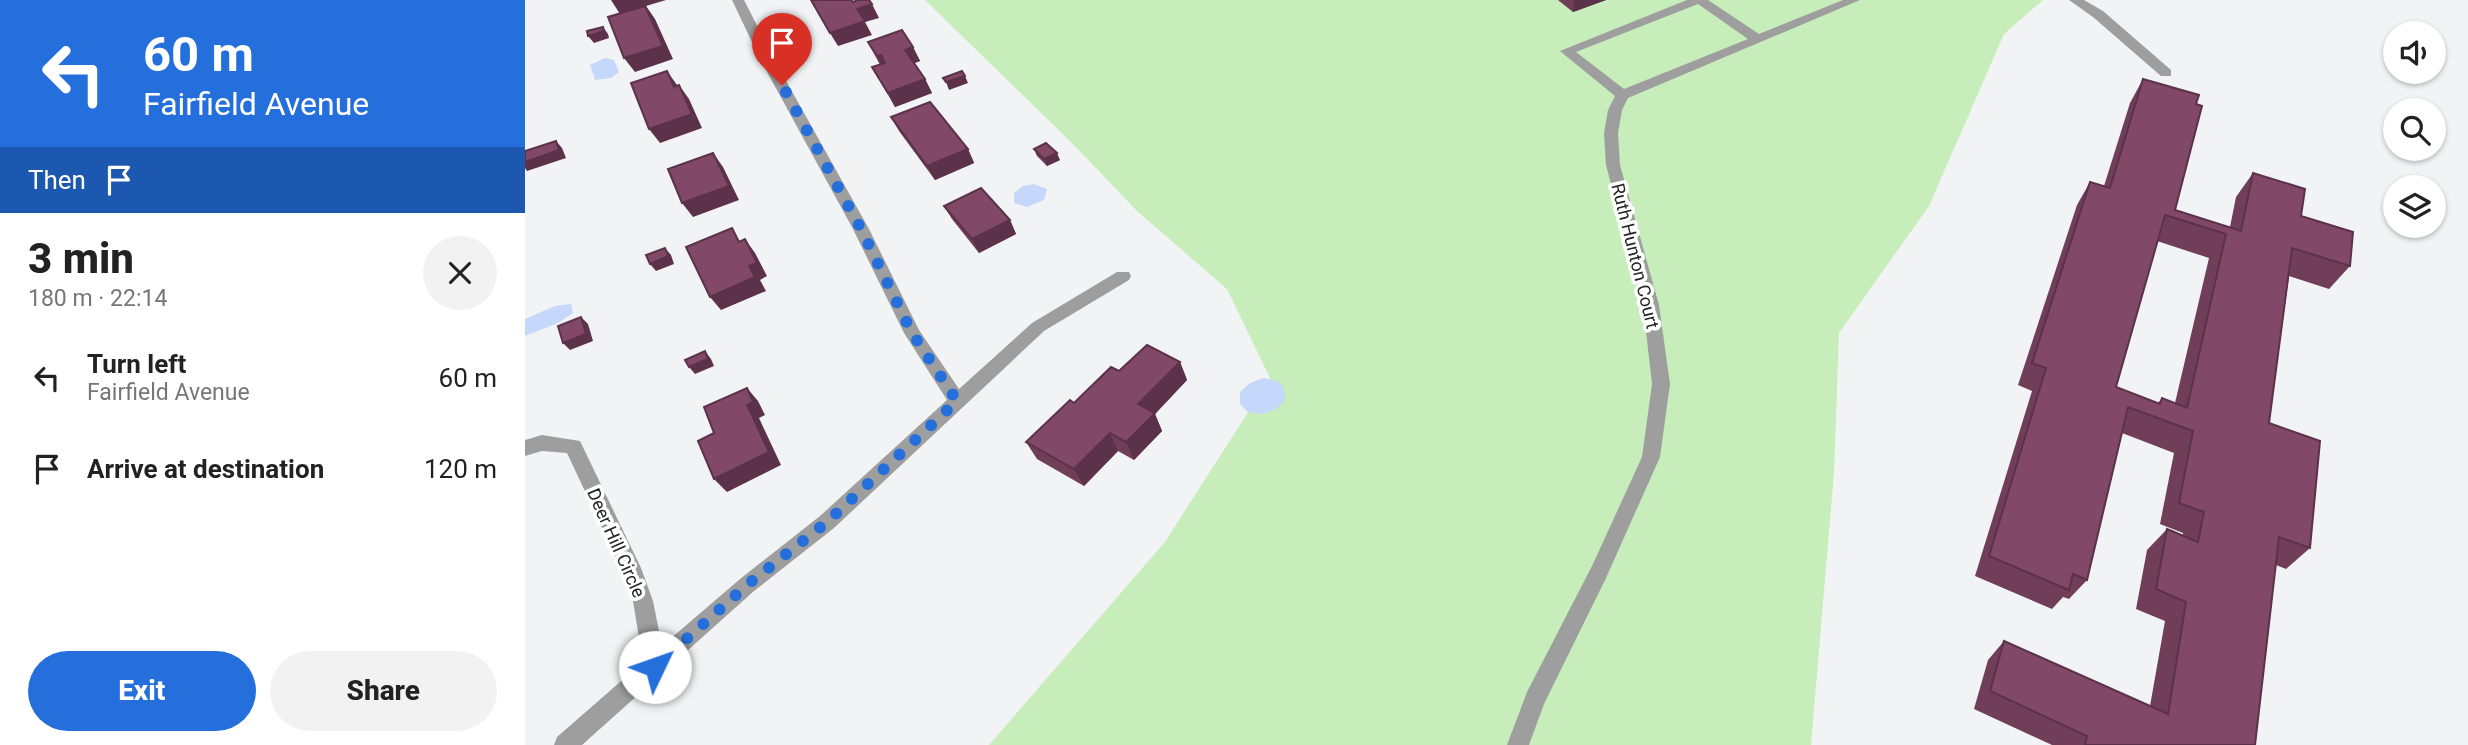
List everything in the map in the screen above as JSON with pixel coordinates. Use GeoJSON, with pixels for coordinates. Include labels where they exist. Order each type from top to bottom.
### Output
{"type":"FeatureCollection","features":[{"type":"Feature","properties":{"kind":"street"},"geometry":{"type":"LineString","coordinates":[[738,0],[768,61],[861,229],[912,333],[957,401]]}},
{"type":"Feature","properties":{"kind":"street"},"geometry":{"type":"LineString","coordinates":[[1757,39],[1699,0],[1567,51],[1622,95],[1854,0]]}},
{"type":"Feature","properties":{"kind":"street"},"geometry":{"type":"LineString","coordinates":[[2075,0],[2098,14],[2166,73]]}},
{"type":"Feature","properties":{"kind":"street","name":"Ruth Hunton Court"},"geometry":{"type":"LineString","coordinates":[[1518,745],[1535,700],[1599,572],[1651,457],[1661,384],[1651,305],[1613,165],[1611,133],[1615,110],[1622,95]]}},
{"type":"Feature","properties":{"kind":"street"},"geometry":{"type":"LineString","coordinates":[[565,745],[747,585],[827,522],[1038,327],[1123,276]]}},
{"type":"Feature","properties":{"kind":"street","name":"Deer Hill Circle"},"geometry":{"type":"LineString","coordinates":[[525,448],[542,443],[573,446],[591,489],[607,513],[617,542],[631,568],[643,601],[655,667]]}},
{"type":"Feature","properties":{"kind":"green space"},"geometry":{"type":"Polygon","coordinates":[[[925,0],[2043,0],[2004,34],[1929,206],[1839,333],[1834,473],[1811,745],[989,745],[1165,542],[1270,378],[1227,289],[1137,211],[1072,143],[925,0]]]}},
{"type":"Feature","properties":{"kind":"water"},"geometry":{"type":"Polygon","coordinates":[[[605,58],[614,60],[619,72],[611,78],[595,80],[590,65],[605,58]]]}},
{"type":"Feature","properties":{"kind":"water"},"geometry":{"type":"Polygon","coordinates":[[[1034,184],[1047,189],[1044,200],[1027,207],[1014,203],[1014,193],[1023,186],[1034,184]]]}},
{"type":"Feature","properties":{"kind":"water"},"geometry":{"type":"Polygon","coordinates":[[[571,304],[573,313],[558,323],[525,336],[525,319],[555,306],[571,304]]]}},
{"type":"Feature","properties":{"kind":"water"},"geometry":{"type":"Polygon","coordinates":[[[1264,378],[1278,381],[1284,389],[1283,402],[1272,411],[1256,414],[1248,412],[1240,404],[1240,392],[1250,383],[1264,378]]]}},
{"type":"Feature","properties":{"kind":"building"},"geometry":{"type":"Polygon","coordinates":[[[811,0],[869,0],[872,4],[857,9],[865,21],[830,33],[811,0]]]}},
{"type":"Feature","properties":{"kind":"building"},"geometry":{"type":"Polygon","coordinates":[[[645,6],[663,46],[624,58],[608,17],[645,6]]]}},
{"type":"Feature","properties":{"kind":"building"},"geometry":{"type":"Polygon","coordinates":[[[603,27],[604,31],[588,36],[587,31],[603,27]]]}},
{"type":"Feature","properties":{"kind":"building"},"geometry":{"type":"Polygon","coordinates":[[[902,30],[913,47],[905,50],[925,79],[888,93],[872,67],[885,63],[868,42],[902,30]]]}},
{"type":"Feature","properties":{"kind":"building"},"geometry":{"type":"Polygon","coordinates":[[[667,71],[674,87],[679,85],[692,114],[649,129],[631,83],[667,71]]]}},
{"type":"Feature","properties":{"kind":"building"},"geometry":{"type":"Polygon","coordinates":[[[962,71],[965,76],[946,82],[943,78],[962,71]]]}},
{"type":"Feature","properties":{"kind":"building"},"geometry":{"type":"Polygon","coordinates":[[[2143,79],[2199,95],[2196,104],[2202,106],[2175,210],[2241,231],[2253,173],[2305,189],[2301,216],[2353,232],[2350,266],[2292,248],[2269,423],[2320,441],[2310,548],[2279,537],[2255,745],[2085,745],[2087,736],[1990,691],[2004,641],[2168,714],[2186,602],[2156,589],[2167,529],[2198,542],[2204,512],[2179,503],[2193,431],[2128,407],[2087,580],[2073,574],[2069,590],[1989,556],[2046,368],[2032,363],[2090,182],[2110,188],[2143,79]],[[2165,215],[2116,387],[2160,404],[2162,398],[2187,408],[2226,234],[2165,215]]]}},
{"type":"Feature","properties":{"kind":"building"},"geometry":{"type":"Polygon","coordinates":[[[930,102],[968,149],[927,166],[891,117],[930,102]]]}},
{"type":"Feature","properties":{"kind":"building"},"geometry":{"type":"Polygon","coordinates":[[[556,141],[559,150],[525,162],[525,151],[556,141]]]}},
{"type":"Feature","properties":{"kind":"building"},"geometry":{"type":"Polygon","coordinates":[[[1046,143],[1057,153],[1044,159],[1034,149],[1046,143]]]}},
{"type":"Feature","properties":{"kind":"building"},"geometry":{"type":"Polygon","coordinates":[[[713,153],[729,186],[682,203],[668,169],[713,153]]]}},
{"type":"Feature","properties":{"kind":"building"},"geometry":{"type":"Polygon","coordinates":[[[981,188],[1010,220],[972,239],[944,206],[981,188]]]}},
{"type":"Feature","properties":{"kind":"building"},"geometry":{"type":"Polygon","coordinates":[[[732,228],[739,242],[745,239],[757,263],[749,266],[755,277],[710,297],[686,247],[732,228]]]}},
{"type":"Feature","properties":{"kind":"building"},"geometry":{"type":"Polygon","coordinates":[[[665,248],[668,256],[650,264],[646,255],[665,248]]]}},
{"type":"Feature","properties":{"kind":"building"},"geometry":{"type":"Polygon","coordinates":[[[581,317],[586,334],[563,343],[558,326],[581,317]]]}},
{"type":"Feature","properties":{"kind":"building"},"geometry":{"type":"Polygon","coordinates":[[[1147,345],[1180,362],[1138,404],[1155,413],[1126,442],[1110,433],[1074,469],[1026,442],[1070,400],[1074,403],[1111,367],[1119,371],[1147,345]]]}},
{"type":"Feature","properties":{"kind":"building"},"geometry":{"type":"Polygon","coordinates":[[[705,351],[708,359],[689,367],[685,360],[705,351]]]}},
{"type":"Feature","properties":{"kind":"building"},"geometry":{"type":"Polygon","coordinates":[[[747,388],[753,402],[747,405],[769,452],[714,479],[698,441],[714,433],[704,407],[747,388]]]}},
{"type":"Feature","properties":{"kind":"route"},"geometry":{"type":"LineString","coordinates":[[655,667],[747,585],[827,522],[957,401],[912,333],[861,229],[782,85]]}}]}
